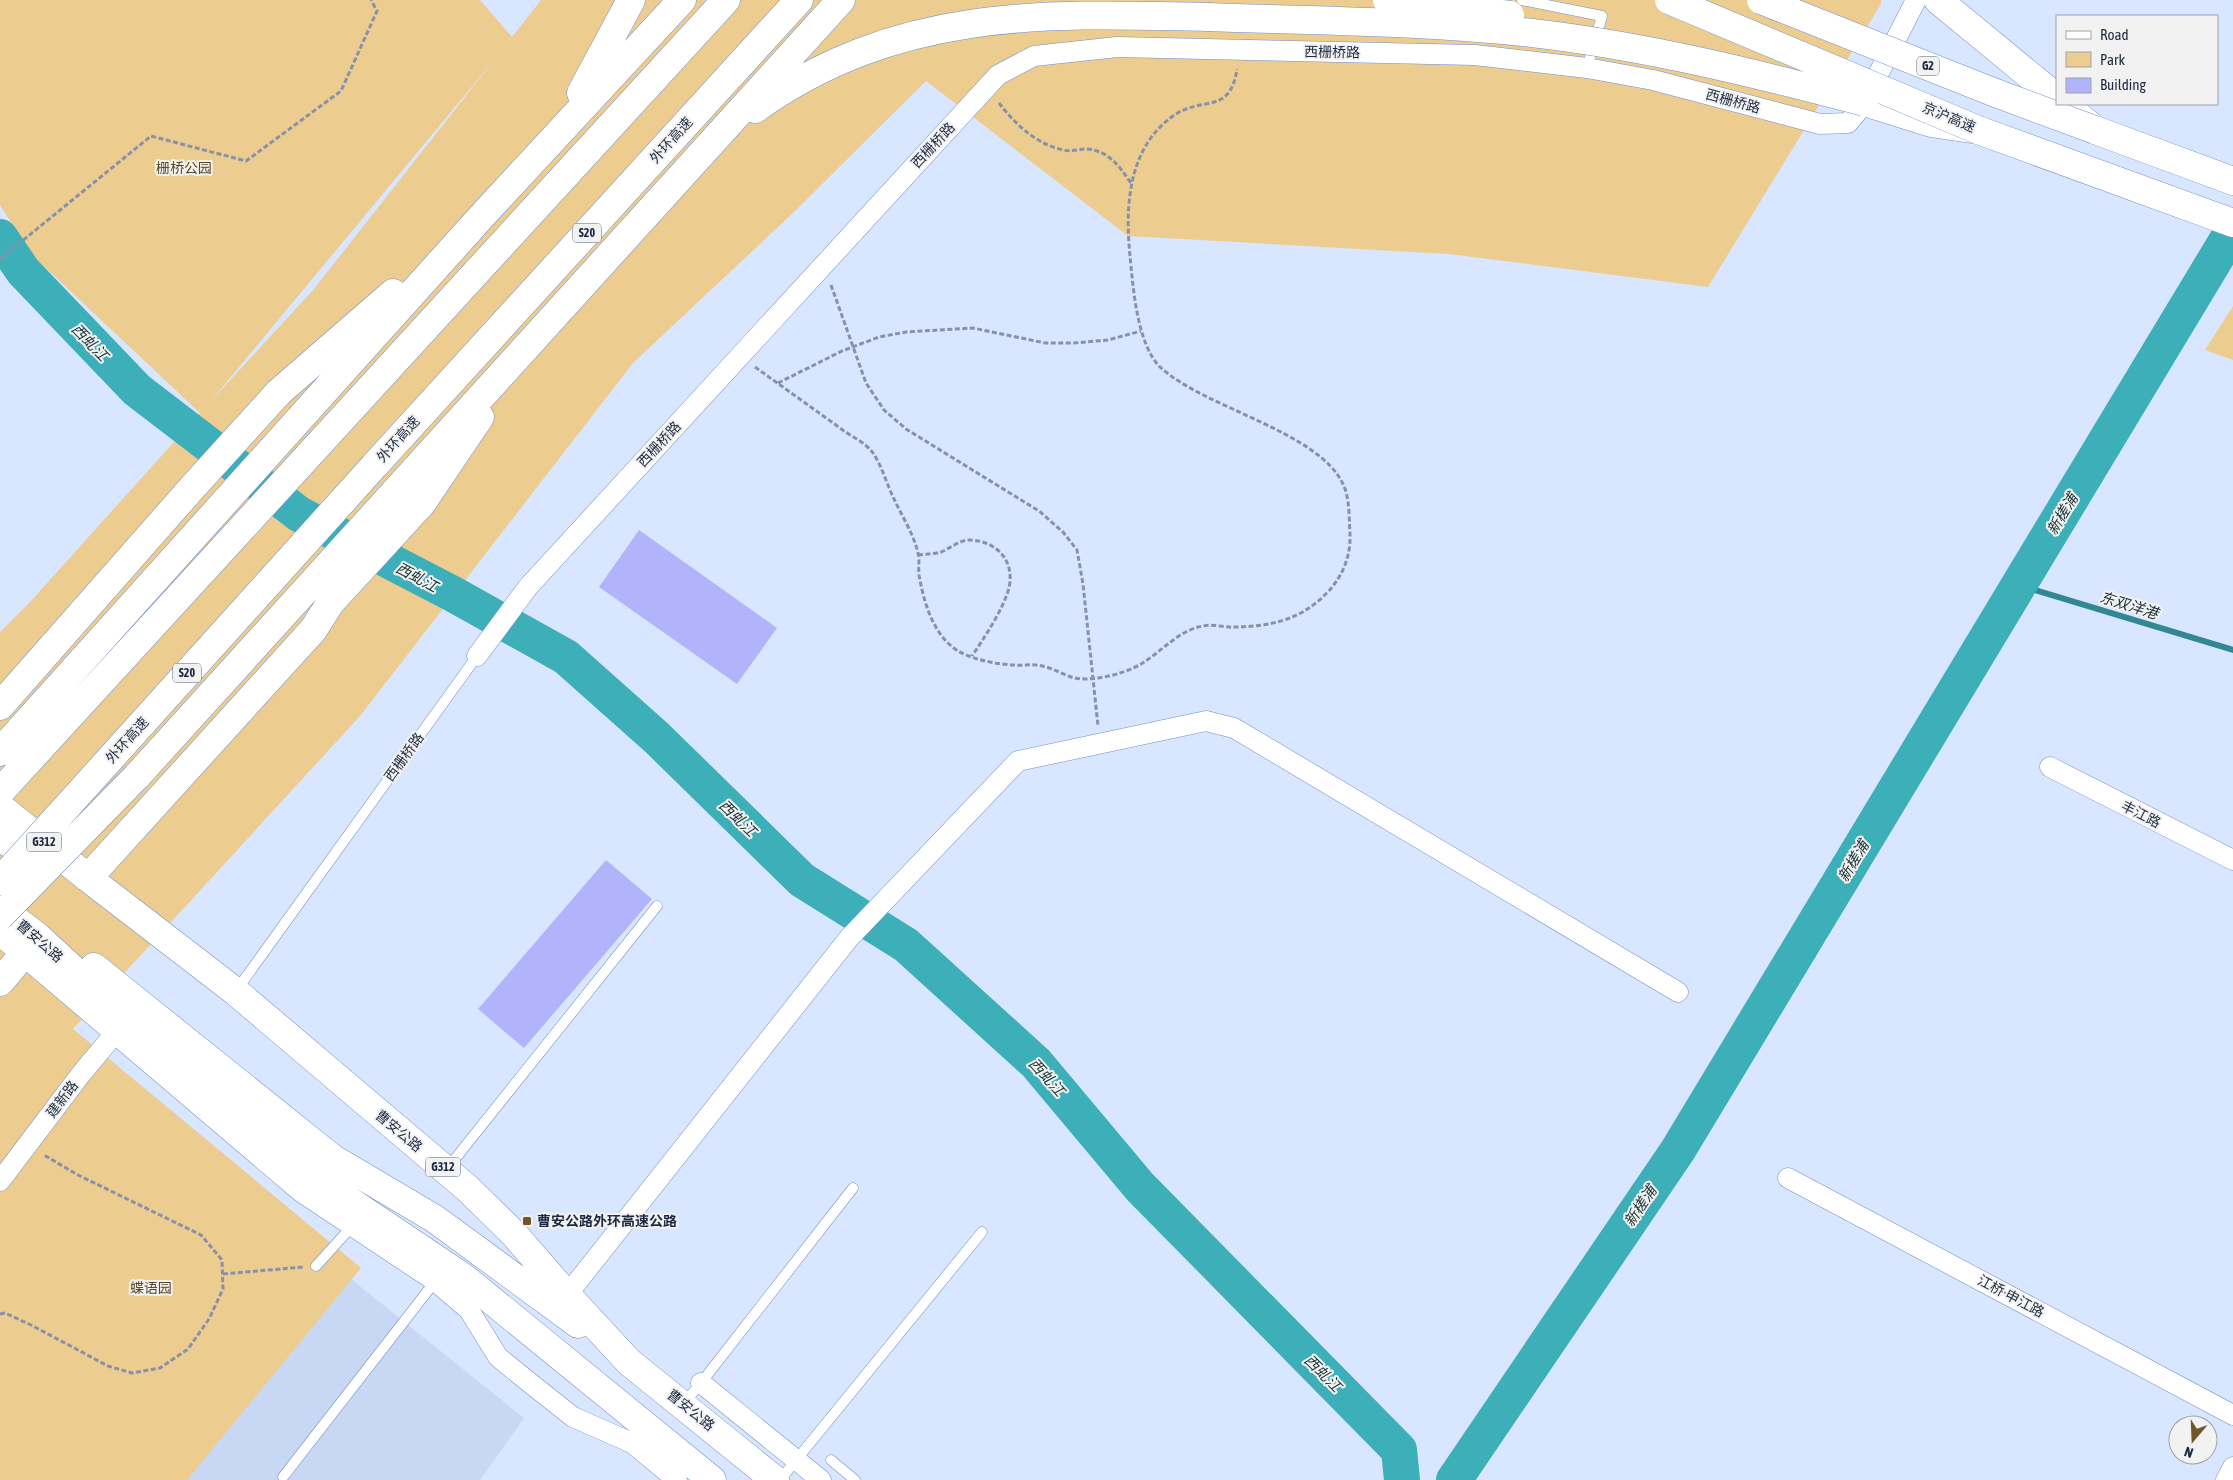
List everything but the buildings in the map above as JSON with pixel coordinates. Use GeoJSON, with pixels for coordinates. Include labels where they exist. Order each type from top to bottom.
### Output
{"type":"FeatureCollection","features":[{"type":"Feature","properties":{"kind":"highway"},"geometry":{"type":"LineString","coordinates":[[560,131],[631,0]]}},
{"type":"Feature","properties":{"kind":"highway"},"geometry":{"type":"LineString","coordinates":[[0,752],[481,217],[682,0]]}},
{"type":"Feature","properties":{"kind":"highway"},"geometry":{"type":"LineString","coordinates":[[0,792],[726,0]]}},
{"type":"Feature","properties":{"kind":"highway","name":"外环高速"},"geometry":{"type":"LineString","coordinates":[[0,881],[374,466],[799,0]]}},
{"type":"Feature","properties":{"kind":"highway"},"geometry":{"type":"LineString","coordinates":[[8,911],[137,776],[841,0]]}},
{"type":"Feature","properties":{"kind":"highway"},"geometry":{"type":"LineString","coordinates":[[1387,0],[1440,5],[1533,18],[1625,35],[1714,57],[1931,124],[1978,130]]}},
{"type":"Feature","properties":{"kind":"highway","name":"京沪高速"},"geometry":{"type":"LineString","coordinates":[[1669,0],[1978,130],[2233,223]]}},
{"type":"Feature","properties":{"kind":"highway","name":"G2"},"geometry":{"type":"LineString","coordinates":[[1761,0],[1993,92],[2233,181]]}},
{"type":"Feature","properties":{"kind":"highway"},"geometry":{"type":"LineString","coordinates":[[1938,0],[2056,97]]}},
{"type":"Feature","properties":{"kind":"highway"},"geometry":{"type":"LineString","coordinates":[[717,136],[769,99],[809,76],[841,60],[874,47],[954,25],[1044,16],[1118,15],[1227,18],[1532,33],[1712,63],[1864,102]]}},
{"type":"Feature","properties":{"kind":"highway"},"geometry":{"type":"LineString","coordinates":[[2064,105],[2095,130]]}},
{"type":"Feature","properties":{"kind":"highway"},"geometry":{"type":"LineString","coordinates":[[0,706],[279,392],[481,217]]}},
{"type":"Feature","properties":{"kind":"highway"},"geometry":{"type":"LineString","coordinates":[[0,837],[41,866],[88,878],[313,630],[331,602],[422,503],[529,343]]}},
{"type":"Feature","properties":{"kind":"highway","name":"曹安公路"},"geometry":{"type":"LineString","coordinates":[[0,807],[88,878],[236,992],[446,1170],[513,1233],[629,1362],[775,1480]]}},
{"type":"Feature","properties":{"kind":"highway"},"geometry":{"type":"LineString","coordinates":[[0,864],[8,911],[332,1158],[435,1219],[629,1362]]}},
{"type":"Feature","properties":{"kind":"highway"},"geometry":{"type":"LineString","coordinates":[[0,889],[8,911],[31,946],[0,982]]}},
{"type":"Feature","properties":{"kind":"highway","name":"曹安公路"},"geometry":{"type":"LineString","coordinates":[[31,946],[121,1027],[323,1183],[358,1219],[441,1273],[464,1277],[712,1480]]}},
{"type":"Feature","properties":{"kind":"street","name":"西栅桥路"},"geometry":{"type":"LineString","coordinates":[[477,656],[528,587],[998,75],[1034,56],[1116,47],[1475,55],[1587,68],[1653,80],[1820,124],[1848,123],[1862,106],[1916,0]]}},
{"type":"Feature","properties":{"kind":"street"},"geometry":{"type":"LineString","coordinates":[[567,1295],[849,938],[1018,762],[1206,721],[1234,728],[1678,992]]}},
{"type":"Feature","properties":{"kind":"street","name":"丰江路"},"geometry":{"type":"LineString","coordinates":[[2050,767],[2233,860]]}},
{"type":"Feature","properties":{"kind":"street"},"geometry":{"type":"LineString","coordinates":[[0,936],[31,946]]}},
{"type":"Feature","properties":{"kind":"street","name":"建新路"},"geometry":{"type":"LineString","coordinates":[[0,1182],[81,1074],[121,1027]]}},
{"type":"Feature","properties":{"kind":"street","name":"江桥·申江路"},"geometry":{"type":"LineString","coordinates":[[1788,1178],[2233,1415]]}},
{"type":"Feature","properties":{"kind":"street"},"geometry":{"type":"LineString","coordinates":[[441,1273],[469,1310],[498,1357],[573,1417],[632,1443],[677,1480]]}},
{"type":"Feature","properties":{"kind":"street"},"geometry":{"type":"LineString","coordinates":[[702,1383],[821,1480]]}},
{"type":"Feature","properties":{"kind":"street"},"geometry":{"type":"LineString","coordinates":[[2226,1480],[2233,1467]]}},
{"type":"Feature","properties":{"kind":"lane"},"geometry":{"type":"LineString","coordinates":[[1522,0],[1602,16],[1587,68]]}},
{"type":"Feature","properties":{"kind":"lane","name":"西栅桥路"},"geometry":{"type":"LineString","coordinates":[[236,992],[477,656]]}},
{"type":"Feature","properties":{"kind":"lane"},"geometry":{"type":"LineString","coordinates":[[446,1170],[657,906]]}},
{"type":"Feature","properties":{"kind":"lane"},"geometry":{"type":"LineString","coordinates":[[683,1404],[702,1383],[853,1188]]}},
{"type":"Feature","properties":{"kind":"lane"},"geometry":{"type":"LineString","coordinates":[[316,1266],[358,1219]]}},
{"type":"Feature","properties":{"kind":"lane"},"geometry":{"type":"LineString","coordinates":[[780,1480],[982,1232]]}},
{"type":"Feature","properties":{"kind":"lane"},"geometry":{"type":"LineString","coordinates":[[283,1478],[441,1273]]}},
{"type":"Feature","properties":{"kind":"lane"},"geometry":{"type":"LineString","coordinates":[[831,1460],[855,1480]]}},
{"type":"Feature","properties":{"kind":"path"},"geometry":{"type":"LineString","coordinates":[[0,259],[67,203],[89,189],[151,136],[246,161],[341,91],[377,11],[371,0]]}},
{"type":"Feature","properties":{"kind":"path"},"geometry":{"type":"LineString","coordinates":[[740,356],[872,450],[918,554],[920,575],[936,631],[958,651],[988,662],[1038,665],[1059,670],[1072,678],[1108,676],[1127,672],[1149,659],[1177,637],[1202,626],[1263,625],[1304,612],[1321,600],[1335,586],[1344,567],[1350,541],[1344,485],[1327,462],[1298,442],[1243,413],[1206,397],[1160,366],[1145,346],[1141,331],[1131,261],[1127,218],[1133,175],[1146,146],[1172,116],[1190,106],[1207,105],[1223,99],[1234,87],[1240,50]]}},
{"type":"Feature","properties":{"kind":"path"},"geometry":{"type":"LineString","coordinates":[[987,87],[1010,117],[1027,133],[1065,151],[1087,149],[1104,153],[1114,159],[1132,183]]}},
{"type":"Feature","properties":{"kind":"path"},"geometry":{"type":"LineString","coordinates":[[823,265],[866,384],[884,410],[906,429],[1040,511],[1064,532],[1077,550],[1083,584],[1100,744]]}},
{"type":"Feature","properties":{"kind":"path"},"geometry":{"type":"LineString","coordinates":[[778,383],[803,369],[879,337],[944,329],[973,328],[1045,343],[1074,343],[1108,340],[1141,331]]}},
{"type":"Feature","properties":{"kind":"path"},"geometry":{"type":"LineString","coordinates":[[918,554],[940,552],[967,540],[988,544],[1004,555],[1009,566],[1009,588],[989,631],[972,656]]}},
{"type":"Feature","properties":{"kind":"path"},"geometry":{"type":"LineString","coordinates":[[0,1314],[5,1313],[31,1325],[108,1366],[132,1373],[160,1368],[188,1349],[210,1319],[223,1289],[222,1260],[201,1235],[78,1175],[27,1145]]}},
{"type":"Feature","properties":{"kind":"path"},"geometry":{"type":"LineString","coordinates":[[223,1274],[316,1266]]}},
{"type":"Feature","properties":{"kind":"shaded area","name":"蝶语园"},"geometry":{"type":"Polygon","coordinates":[[[103,1063],[362,1288],[524,1418],[480,1480],[139,1480],[0,1197],[103,1063]]]}},
{"type":"Feature","properties":{"kind":"green space","name":"栅桥公园"},"geometry":{"type":"Polygon","coordinates":[[[0,0],[480,0],[512,37],[541,0],[1881,0],[1881,4],[1708,287],[1449,254],[1128,236],[926,81],[794,212],[633,363],[360,716],[73,1029],[361,1268],[187,1480],[0,1480],[0,632],[30,602],[200,413],[31,254],[0,205],[0,0]],[[494,60],[210,402],[314,289],[494,60]]]}},
{"type":"Feature","properties":{"kind":"green space"},"geometry":{"type":"Polygon","coordinates":[[[2233,306],[2233,360],[2205,350],[2233,306]]]}},
{"type":"Feature","properties":{"kind":"waterway","name":"新槎浦"},"geometry":{"type":"LineString","coordinates":[[1454,1480],[1678,1150],[2233,230]]}},
{"type":"Feature","properties":{"kind":"waterway","name":"西虬江"},"geometry":{"type":"LineString","coordinates":[[0,237],[23,271],[137,390],[299,514],[453,594],[566,657],[657,738],[802,880],[906,945],[1036,1063],[1140,1187],[1399,1450],[1402,1480]]}},
{"type":"Feature","properties":{"kind":"waterway","name":"东双洋港"},"geometry":{"type":"LineString","coordinates":[[2018,585],[2233,650]]}},
{"type":"Feature","properties":{"kind":"place","name":"曹安公路外环高速公路"},"geometry":{"type":"Point","coordinates":[527,1221]}}]}
